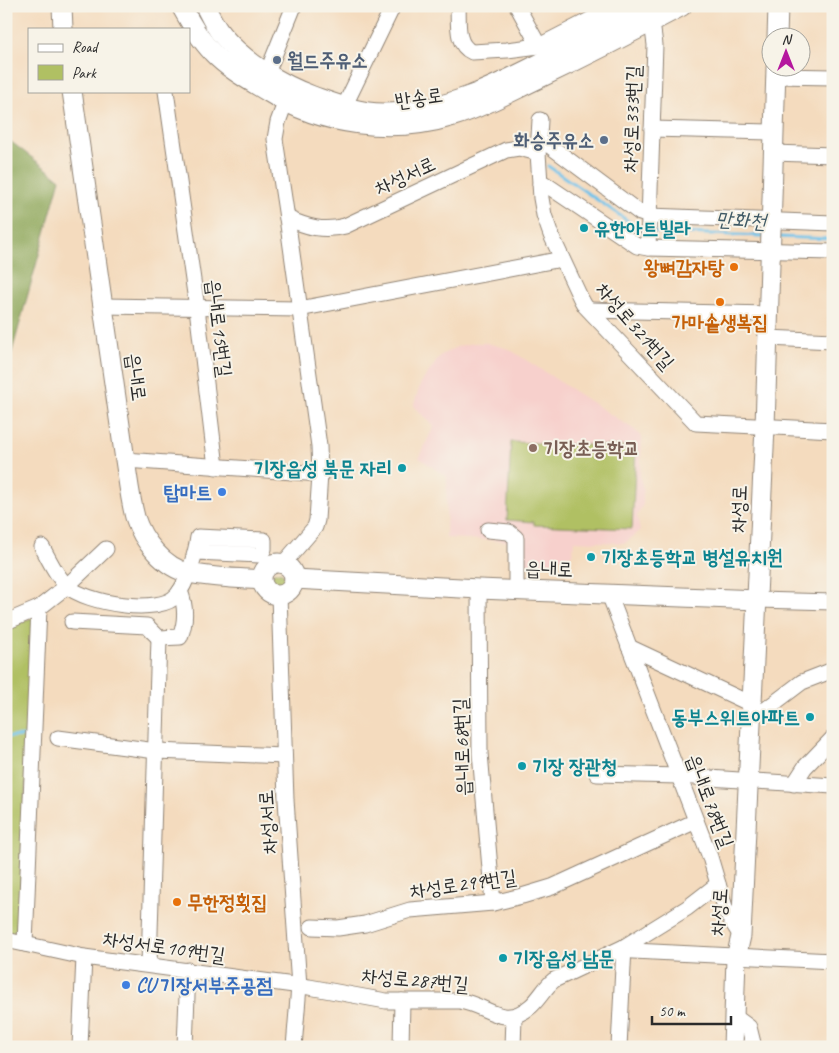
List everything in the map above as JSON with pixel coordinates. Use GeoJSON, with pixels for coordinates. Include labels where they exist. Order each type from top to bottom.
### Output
{"type":"FeatureCollection","features":[{"type":"Feature","properties":{"kind":"main road"},"geometry":{"type":"LineString","coordinates":[[62,6],[63,28]]}},
{"type":"Feature","properties":{"kind":"main road","name":"반송로"},"geometry":{"type":"LineString","coordinates":[[181,6],[213,53],[242,76],[286,103],[335,120],[364,125],[410,125],[431,122],[474,110],[568,65],[652,14],[682,6]]}},
{"type":"Feature","properties":{"kind":"main road","name":"반송로"},"geometry":{"type":"LineString","coordinates":[[204,6],[221,34],[240,53],[267,73],[297,90],[344,107],[381,113],[430,109],[448,104],[495,86],[628,11],[652,14]]}},
{"type":"Feature","properties":{"kind":"main road"},"geometry":{"type":"LineString","coordinates":[[777,28],[778,6]]}},
{"type":"Feature","properties":{"kind":"main road"},"geometry":{"type":"LineString","coordinates":[[771,222],[776,78]]}},
{"type":"Feature","properties":{"kind":"main road","name":"읍내로"},"geometry":{"type":"LineString","coordinates":[[72,92],[125,460],[135,516],[144,535],[166,562],[188,573],[261,580]]}},
{"type":"Feature","properties":{"kind":"main road","name":"차성로"},"geometry":{"type":"LineString","coordinates":[[733,1047],[736,958],[741,936],[766,427],[771,222]]}},
{"type":"Feature","properties":{"kind":"main road"},"geometry":{"type":"LineString","coordinates":[[275,563],[289,567],[294,579],[293,586],[289,592],[279,595],[268,592],[261,580],[265,568],[275,563]]}},
{"type":"Feature","properties":{"kind":"main road","name":"읍내로"},"geometry":{"type":"LineString","coordinates":[[294,579],[516,591],[758,600]]}},
{"type":"Feature","properties":{"kind":"street"},"geometry":{"type":"LineString","coordinates":[[267,73],[294,6]]}},
{"type":"Feature","properties":{"kind":"street"},"geometry":{"type":"LineString","coordinates":[[344,107],[393,6]]}},
{"type":"Feature","properties":{"kind":"street"},"geometry":{"type":"LineString","coordinates":[[458,6],[460,39],[462,45],[472,52],[539,46],[617,6]]}},
{"type":"Feature","properties":{"kind":"street"},"geometry":{"type":"LineString","coordinates":[[517,6],[539,46]]}},
{"type":"Feature","properties":{"kind":"street","name":"차성로333번길"},"geometry":{"type":"LineString","coordinates":[[649,220],[655,45],[652,14]]}},
{"type":"Feature","properties":{"kind":"street"},"geometry":{"type":"LineString","coordinates":[[812,75],[833,77]]}},
{"type":"Feature","properties":{"kind":"street","name":"읍내로15번길"},"geometry":{"type":"LineString","coordinates":[[166,92],[197,308],[216,468]]}},
{"type":"Feature","properties":{"kind":"street"},"geometry":{"type":"LineString","coordinates":[[283,564],[315,527],[320,474],[288,218],[274,139],[278,122],[286,103]]}},
{"type":"Feature","properties":{"kind":"street","name":"차성로321번길"},"geometry":{"type":"LineString","coordinates":[[540,120],[538,150],[544,215],[562,260],[581,299],[696,423],[833,430]]}},
{"type":"Feature","properties":{"kind":"street"},"geometry":{"type":"LineString","coordinates":[[652,129],[774,132]]}},
{"type":"Feature","properties":{"kind":"street","name":"차성로333번길"},"geometry":{"type":"LineString","coordinates":[[538,150],[545,144],[550,146],[649,220],[833,223]]}},
{"type":"Feature","properties":{"kind":"street","name":"차성서로"},"geometry":{"type":"LineString","coordinates":[[288,218],[306,227],[334,230],[506,150],[519,148],[538,150]]}},
{"type":"Feature","properties":{"kind":"street"},"geometry":{"type":"LineString","coordinates":[[773,153],[833,155]]}},
{"type":"Feature","properties":{"kind":"street"},"geometry":{"type":"LineString","coordinates":[[540,184],[545,184],[637,246],[648,244],[770,247],[833,252]]}},
{"type":"Feature","properties":{"kind":"street"},"geometry":{"type":"LineString","coordinates":[[648,244],[649,220]]}},
{"type":"Feature","properties":{"kind":"street"},"geometry":{"type":"LineString","coordinates":[[103,306],[299,309],[562,260]]}},
{"type":"Feature","properties":{"kind":"street"},"geometry":{"type":"LineString","coordinates":[[590,310],[769,314]]}},
{"type":"Feature","properties":{"kind":"street"},"geometry":{"type":"LineString","coordinates":[[768,338],[833,341]]}},
{"type":"Feature","properties":{"kind":"street"},"geometry":{"type":"LineString","coordinates":[[125,460],[320,474]]}},
{"type":"Feature","properties":{"kind":"street"},"geometry":{"type":"LineString","coordinates":[[488,530],[509,532],[516,538],[516,591]]}},
{"type":"Feature","properties":{"kind":"street"},"geometry":{"type":"LineString","coordinates":[[42,547],[67,586],[90,598],[116,605],[170,601],[180,591],[196,552]]}},
{"type":"Feature","properties":{"kind":"street"},"geometry":{"type":"LineString","coordinates":[[6,622],[39,608],[67,586],[106,549]]}},
{"type":"Feature","properties":{"kind":"street","name":"읍내로68번길"},"geometry":{"type":"LineString","coordinates":[[479,589],[480,753],[493,903]]}},
{"type":"Feature","properties":{"kind":"street"},"geometry":{"type":"LineString","coordinates":[[159,638],[180,636],[184,626],[184,600],[180,591]]}},
{"type":"Feature","properties":{"kind":"street","name":"읍내로78번길"},"geometry":{"type":"LineString","coordinates":[[609,594],[696,821],[727,914],[741,936]]}},
{"type":"Feature","properties":{"kind":"street","name":"차성서로"},"geometry":{"type":"LineString","coordinates":[[279,595],[284,756],[299,986],[294,1047]]}},
{"type":"Feature","properties":{"kind":"street","name":"읍내로"},"geometry":{"type":"LineString","coordinates":[[758,600],[833,602]]}},
{"type":"Feature","properties":{"kind":"street"},"geometry":{"type":"LineString","coordinates":[[25,944],[39,608]]}},
{"type":"Feature","properties":{"kind":"street"},"geometry":{"type":"LineString","coordinates":[[72,622],[147,626],[159,638],[150,966]]}},
{"type":"Feature","properties":{"kind":"street"},"geometry":{"type":"LineString","coordinates":[[629,647],[752,709],[765,710],[802,682],[833,670]]}},
{"type":"Feature","properties":{"kind":"street"},"geometry":{"type":"LineString","coordinates":[[58,738],[156,751],[284,756]]}},
{"type":"Feature","properties":{"kind":"street"},"geometry":{"type":"LineString","coordinates":[[794,784],[805,767],[833,738]]}},
{"type":"Feature","properties":{"kind":"street"},"geometry":{"type":"LineString","coordinates":[[597,774],[679,776],[833,786]]}},
{"type":"Feature","properties":{"kind":"street","name":"차성로299번길"},"geometry":{"type":"LineString","coordinates":[[312,927],[338,928],[365,924],[410,910],[493,903],[552,888],[696,821]]}},
{"type":"Feature","properties":{"kind":"street"},"geometry":{"type":"LineString","coordinates":[[513,1047],[514,1017],[531,1006],[547,985],[624,947],[687,908],[718,884]]}},
{"type":"Feature","properties":{"kind":"street","name":"차성서로109번길"},"geometry":{"type":"LineString","coordinates":[[6,940],[84,957],[299,986]]}},
{"type":"Feature","properties":{"kind":"street"},"geometry":{"type":"LineString","coordinates":[[624,947],[633,951],[736,958],[833,961]]}},
{"type":"Feature","properties":{"kind":"street"},"geometry":{"type":"LineString","coordinates":[[619,1047],[624,947]]}},
{"type":"Feature","properties":{"kind":"street"},"geometry":{"type":"LineString","coordinates":[[80,1047],[84,957]]}},
{"type":"Feature","properties":{"kind":"street"},"geometry":{"type":"LineString","coordinates":[[184,1047],[188,970]]}},
{"type":"Feature","properties":{"kind":"street","name":"차성로287번길"},"geometry":{"type":"LineString","coordinates":[[299,986],[386,1001],[460,1001],[471,1003],[496,1014],[514,1017]]}},
{"type":"Feature","properties":{"kind":"street"},"geometry":{"type":"LineString","coordinates":[[401,1047],[402,1001]]}},
{"type":"Feature","properties":{"kind":"street"},"geometry":{"type":"LineString","coordinates":[[734,1016],[749,1028],[754,1047]]}},
{"type":"Feature","properties":{"kind":"shaded area","name":"기장초등학교"},"geometry":{"type":"Polygon","coordinates":[[[487,343],[509,349],[635,430],[642,438],[640,478],[643,489],[643,504],[637,516],[640,531],[625,543],[574,541],[573,554],[539,566],[513,567],[511,544],[506,541],[446,538],[447,477],[419,458],[434,426],[414,407],[414,404],[421,383],[441,355],[459,346],[487,343]]]}},
{"type":"Feature","properties":{"kind":"green space"},"geometry":{"type":"Polygon","coordinates":[[[6,138],[60,179],[6,373],[6,138]]]}},
{"type":"Feature","properties":{"kind":"green space"},"geometry":{"type":"Polygon","coordinates":[[[511,442],[636,447],[632,529],[534,525],[534,522],[507,520],[511,442]]]}},
{"type":"Feature","properties":{"kind":"green space"},"geometry":{"type":"Polygon","coordinates":[[[278,572],[283,574],[285,579],[283,584],[278,586],[273,584],[271,579],[273,574],[278,572]]]}},
{"type":"Feature","properties":{"kind":"green space"},"geometry":{"type":"Polygon","coordinates":[[[34,617],[18,938],[6,935],[6,628],[34,617]]]}},
{"type":"Feature","properties":{"kind":"waterway","name":"만화천"},"geometry":{"type":"LineString","coordinates":[[548,166],[641,230],[645,230]]}},
{"type":"Feature","properties":{"kind":"waterway","name":"만화천"},"geometry":{"type":"LineString","coordinates":[[653,232],[764,236]]}},
{"type":"Feature","properties":{"kind":"waterway","name":"만화천"},"geometry":{"type":"LineString","coordinates":[[778,237],[833,239]]}},
{"type":"Feature","properties":{"kind":"waterway"},"geometry":{"type":"LineString","coordinates":[[6,737],[28,736]]}},
{"type":"Feature","properties":{"kind":"place","name":"월드주유소"},"geometry":{"type":"Point","coordinates":[277,60]}},
{"type":"Feature","properties":{"kind":"place","name":"화승주유소"},"geometry":{"type":"Point","coordinates":[604,140]}},
{"type":"Feature","properties":{"kind":"place","name":"유한아트빌라"},"geometry":{"type":"Point","coordinates":[584,228]}},
{"type":"Feature","properties":{"kind":"place","name":"왕뼈감자탕"},"geometry":{"type":"Point","coordinates":[734,267]}},
{"type":"Feature","properties":{"kind":"place","name":"가마솥생복집"},"geometry":{"type":"Point","coordinates":[720,302]}},
{"type":"Feature","properties":{"kind":"place","name":"기장초등학교"},"geometry":{"type":"Point","coordinates":[533,448]}},
{"type":"Feature","properties":{"kind":"place","name":"기장읍성 북문 자리"},"geometry":{"type":"Point","coordinates":[402,468]}},
{"type":"Feature","properties":{"kind":"place","name":"탑마트"},"geometry":{"type":"Point","coordinates":[222,492]}},
{"type":"Feature","properties":{"kind":"place","name":"기장초등학교 병설유치원"},"geometry":{"type":"Point","coordinates":[591,557]}},
{"type":"Feature","properties":{"kind":"place","name":"동부스위트아파트"},"geometry":{"type":"Point","coordinates":[810,717]}},
{"type":"Feature","properties":{"kind":"place","name":"기장 장관청"},"geometry":{"type":"Point","coordinates":[522,766]}},
{"type":"Feature","properties":{"kind":"place","name":"무한정횟집"},"geometry":{"type":"Point","coordinates":[177,902]}},
{"type":"Feature","properties":{"kind":"place","name":"기장읍성 남문"},"geometry":{"type":"Point","coordinates":[503,958]}},
{"type":"Feature","properties":{"kind":"place","name":"CU 기장서부주공점"},"geometry":{"type":"Point","coordinates":[126,985]}}]}
